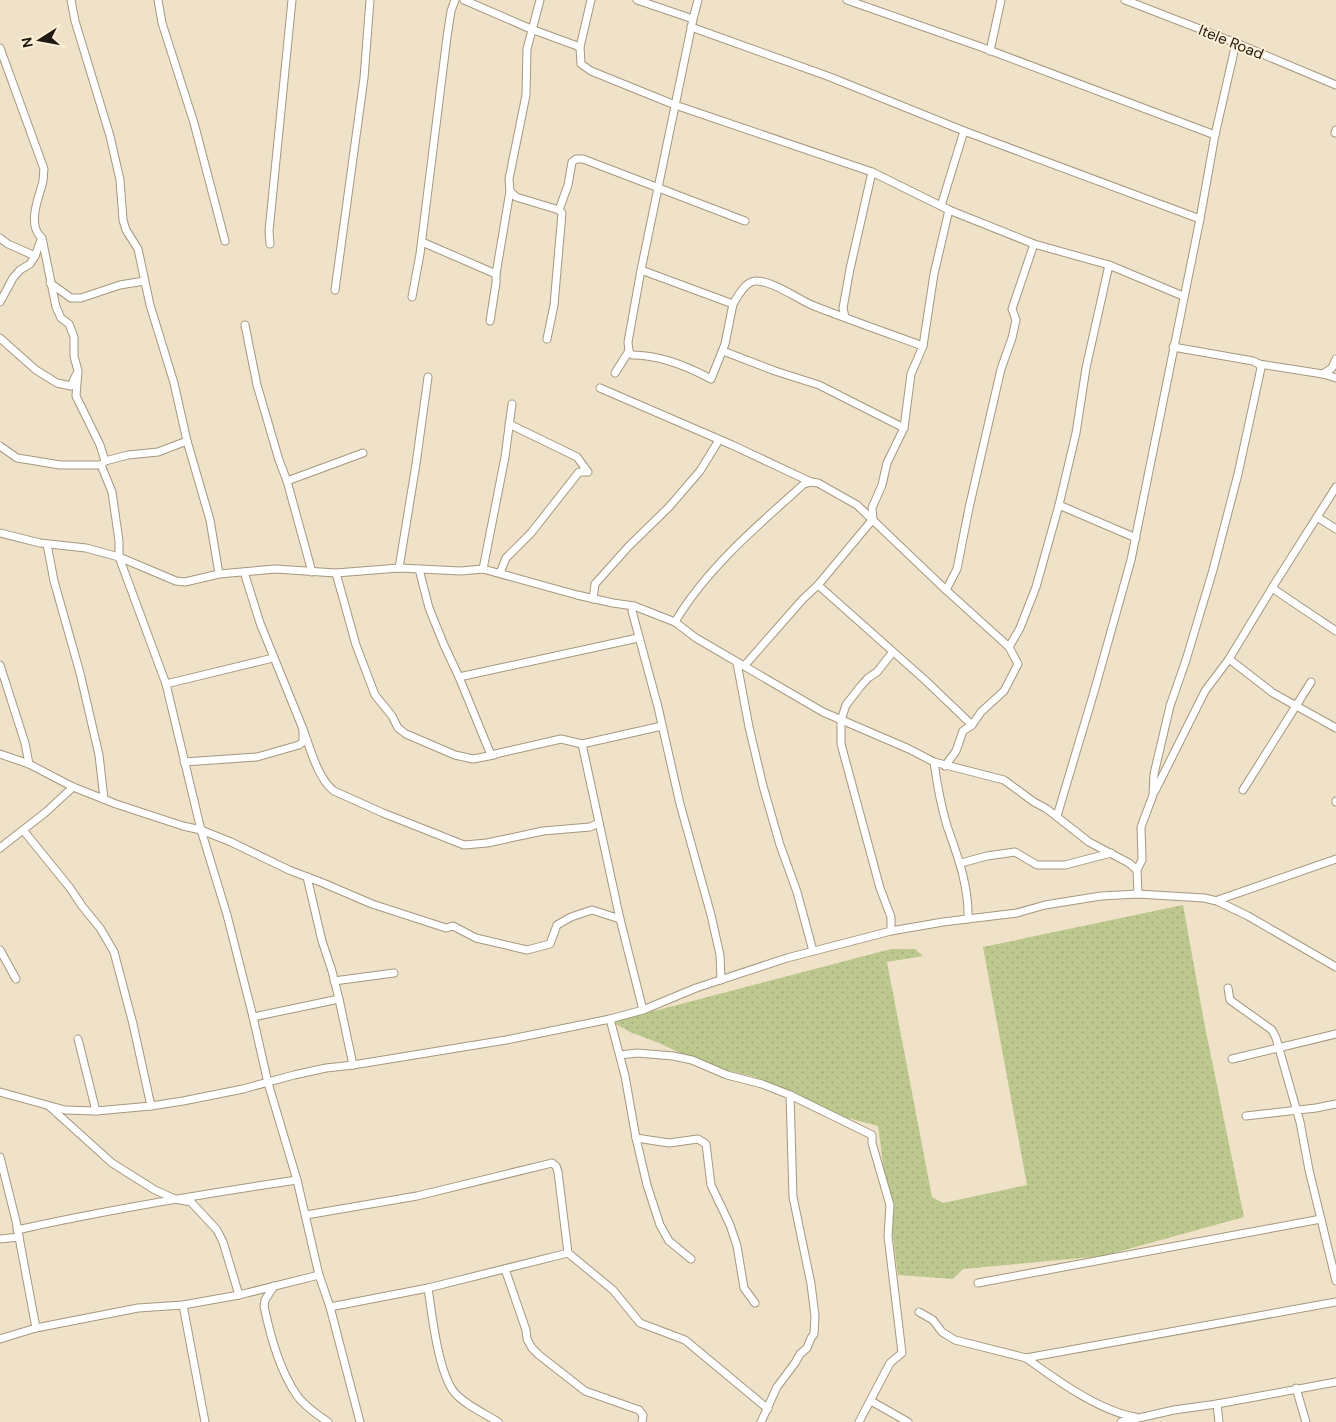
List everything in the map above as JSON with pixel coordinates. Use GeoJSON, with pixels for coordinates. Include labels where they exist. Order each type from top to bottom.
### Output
{"type":"FeatureCollection","features":[{"type":"Feature","properties":{"kind":"street"},"geometry":{"type":"LineString","coordinates":[[71,0],[75,21],[110,136],[120,180],[122,220],[138,249],[150,306],[174,382],[187,441],[210,520],[219,574]]}},
{"type":"Feature","properties":{"kind":"street"},"geometry":{"type":"LineString","coordinates":[[158,0],[162,23],[194,123],[225,241]]}},
{"type":"Feature","properties":{"kind":"street"},"geometry":{"type":"LineString","coordinates":[[270,244],[269,230],[292,0]]}},
{"type":"Feature","properties":{"kind":"street"},"geometry":{"type":"LineString","coordinates":[[335,290],[364,78],[370,0]]}},
{"type":"Feature","properties":{"kind":"street"},"geometry":{"type":"LineString","coordinates":[[412,297],[422,242],[447,37],[451,11],[455,0]]}},
{"type":"Feature","properties":{"kind":"street"},"geometry":{"type":"LineString","coordinates":[[464,0],[531,29],[580,47]]}},
{"type":"Feature","properties":{"kind":"street"},"geometry":{"type":"LineString","coordinates":[[490,321],[510,191],[509,179],[526,95],[526,63],[531,29],[540,0]]}},
{"type":"Feature","properties":{"kind":"street"},"geometry":{"type":"LineString","coordinates":[[591,0],[580,47],[581,64],[585,68],[675,105],[872,172],[949,210],[1034,244],[1109,265],[1183,296]]}},
{"type":"Feature","properties":{"kind":"street"},"geometry":{"type":"LineString","coordinates":[[637,0],[692,19]]}},
{"type":"Feature","properties":{"kind":"street"},"geometry":{"type":"LineString","coordinates":[[698,0],[692,19],[641,270],[628,342],[629,351],[632,355],[643,355],[687,366],[711,379],[723,350],[734,304],[740,292],[750,282],[756,281],[771,285],[812,306],[923,346]]}},
{"type":"Feature","properties":{"kind":"street"},"geometry":{"type":"LineString","coordinates":[[847,0],[1215,135]]}},
{"type":"Feature","properties":{"kind":"street"},"geometry":{"type":"LineString","coordinates":[[990,51],[1000,0]]}},
{"type":"Feature","properties":{"kind":"street","name":"Itele Road"},"geometry":{"type":"LineString","coordinates":[[1125,0],[1236,43],[1336,85]]}},
{"type":"Feature","properties":{"kind":"street"},"geometry":{"type":"LineString","coordinates":[[691,27],[830,77],[964,131],[1200,219]]}},
{"type":"Feature","properties":{"kind":"street"},"geometry":{"type":"LineString","coordinates":[[1057,816],[1094,692],[1136,538],[1215,135],[1236,43]]}},
{"type":"Feature","properties":{"kind":"street"},"geometry":{"type":"LineString","coordinates":[[0,48],[44,169],[43,183],[36,202],[34,218],[38,235],[42,238],[56,307],[62,318],[69,324],[74,337],[74,356],[78,370],[76,396]]}},
{"type":"Feature","properties":{"kind":"street"},"geometry":{"type":"LineString","coordinates":[[941,206],[964,131]]}},
{"type":"Feature","properties":{"kind":"street"},"geometry":{"type":"LineString","coordinates":[[559,210],[568,185],[572,162],[576,159],[583,159],[745,222]]}},
{"type":"Feature","properties":{"kind":"street"},"geometry":{"type":"LineString","coordinates":[[845,317],[843,308],[850,269],[872,172]]}},
{"type":"Feature","properties":{"kind":"street"},"geometry":{"type":"LineString","coordinates":[[510,191],[516,197],[559,210],[562,213],[554,305],[547,339]]}},
{"type":"Feature","properties":{"kind":"street"},"geometry":{"type":"LineString","coordinates":[[741,664],[818,585],[873,519],[872,508],[882,485],[887,464],[904,428],[912,374],[923,346],[934,274],[949,210]]}},
{"type":"Feature","properties":{"kind":"street"},"geometry":{"type":"LineString","coordinates":[[0,238],[8,244],[35,256]]}},
{"type":"Feature","properties":{"kind":"street"},"geometry":{"type":"LineString","coordinates":[[0,302],[13,278],[20,270],[30,264],[42,238]]}},
{"type":"Feature","properties":{"kind":"street"},"geometry":{"type":"LineString","coordinates":[[422,242],[496,274]]}},
{"type":"Feature","properties":{"kind":"street"},"geometry":{"type":"LineString","coordinates":[[946,590],[956,569],[968,508],[1001,369],[1012,338],[1016,320],[1012,309],[1034,244]]}},
{"type":"Feature","properties":{"kind":"street"},"geometry":{"type":"LineString","coordinates":[[1009,647],[1020,628],[1036,587],[1059,505],[1076,433],[1086,368],[1109,265]]}},
{"type":"Feature","properties":{"kind":"street"},"geometry":{"type":"LineString","coordinates":[[641,270],[734,304]]}},
{"type":"Feature","properties":{"kind":"street"},"geometry":{"type":"LineString","coordinates":[[50,283],[71,298],[81,298],[120,285],[144,281]]}},
{"type":"Feature","properties":{"kind":"street"},"geometry":{"type":"LineString","coordinates":[[245,325],[257,385],[279,460],[288,481],[312,572]]}},
{"type":"Feature","properties":{"kind":"street"},"geometry":{"type":"LineString","coordinates":[[0,338],[36,370],[56,383],[71,386]]}},
{"type":"Feature","properties":{"kind":"street"},"geometry":{"type":"LineString","coordinates":[[1173,347],[1323,374],[1336,378]]}},
{"type":"Feature","properties":{"kind":"street"},"geometry":{"type":"LineString","coordinates":[[723,350],[775,371],[819,385],[904,428]]}},
{"type":"Feature","properties":{"kind":"street"},"geometry":{"type":"LineString","coordinates":[[615,373],[629,351]]}},
{"type":"Feature","properties":{"kind":"street"},"geometry":{"type":"LineString","coordinates":[[1323,374],[1332,368],[1336,359]]}},
{"type":"Feature","properties":{"kind":"street"},"geometry":{"type":"LineString","coordinates":[[1153,795],[1154,774],[1170,706],[1210,579],[1238,474],[1244,438],[1260,375],[1261,368],[1259,364]]}},
{"type":"Feature","properties":{"kind":"street"},"geometry":{"type":"LineString","coordinates":[[71,386],[78,370]]}},
{"type":"Feature","properties":{"kind":"street"},"geometry":{"type":"LineString","coordinates":[[398,568],[416,464],[428,377]]}},
{"type":"Feature","properties":{"kind":"street"},"geometry":{"type":"LineString","coordinates":[[71,386],[100,445],[103,463],[112,492],[119,540],[119,557],[166,684],[201,830],[227,915],[268,1083],[297,1180],[320,1276],[330,1306],[360,1422]]}},
{"type":"Feature","properties":{"kind":"street"},"geometry":{"type":"LineString","coordinates":[[600,388],[810,482],[818,483],[858,505],[946,590],[1009,647],[1018,664],[1016,669],[1004,691],[963,732],[956,751],[945,766]]}},
{"type":"Feature","properties":{"kind":"street"},"geometry":{"type":"LineString","coordinates":[[483,569],[505,457],[512,404]]}},
{"type":"Feature","properties":{"kind":"street"},"geometry":{"type":"LineString","coordinates":[[500,573],[506,558],[531,533],[579,472],[588,472],[577,457],[509,424]]}},
{"type":"Feature","properties":{"kind":"street"},"geometry":{"type":"LineString","coordinates":[[593,599],[595,584],[629,546],[669,507],[700,471],[719,440]]}},
{"type":"Feature","properties":{"kind":"street"},"geometry":{"type":"LineString","coordinates":[[0,446],[17,458],[60,466],[103,463],[128,455],[158,452],[187,441]]}},
{"type":"Feature","properties":{"kind":"street"},"geometry":{"type":"LineString","coordinates":[[288,481],[363,453]]}},
{"type":"Feature","properties":{"kind":"street"},"geometry":{"type":"LineString","coordinates":[[675,622],[706,579],[762,522],[804,484],[810,482]]}},
{"type":"Feature","properties":{"kind":"street"},"geometry":{"type":"LineString","coordinates":[[1138,894],[1137,870],[1142,860],[1141,827],[1153,795],[1205,691],[1229,659],[1336,487]]}},
{"type":"Feature","properties":{"kind":"street"},"geometry":{"type":"LineString","coordinates":[[1059,505],[1136,538]]}},
{"type":"Feature","properties":{"kind":"street"},"geometry":{"type":"LineString","coordinates":[[1318,517],[1336,529]]}},
{"type":"Feature","properties":{"kind":"street"},"geometry":{"type":"LineString","coordinates":[[0,534],[22,540],[86,548],[119,557],[176,581],[185,582],[219,574],[275,569],[336,573],[398,568],[461,571],[483,569],[593,599],[634,606],[675,622],[696,638],[785,691],[841,720],[909,749],[934,762],[1004,780],[1057,816],[1089,842],[1129,863],[1137,870]]}},
{"type":"Feature","properties":{"kind":"street"},"geometry":{"type":"LineString","coordinates":[[47,544],[54,582],[80,673],[99,755],[104,799]]}},
{"type":"Feature","properties":{"kind":"street"},"geometry":{"type":"LineString","coordinates":[[419,569],[430,608],[444,645],[491,755],[499,754]]}},
{"type":"Feature","properties":{"kind":"street"},"geometry":{"type":"LineString","coordinates":[[244,572],[273,658],[323,778],[334,791],[464,846],[487,844],[542,831],[590,827],[599,823]]}},
{"type":"Feature","properties":{"kind":"street"},"geometry":{"type":"LineString","coordinates":[[336,573],[356,645],[375,695],[392,716],[398,728],[406,734],[456,755],[473,759],[561,739],[582,744],[662,726]]}},
{"type":"Feature","properties":{"kind":"street"},"geometry":{"type":"LineString","coordinates":[[818,585],[892,653],[925,680],[972,725]]}},
{"type":"Feature","properties":{"kind":"street"},"geometry":{"type":"LineString","coordinates":[[1272,588],[1336,631]]}},
{"type":"Feature","properties":{"kind":"street"},"geometry":{"type":"LineString","coordinates":[[634,606],[632,611],[638,638],[662,726],[680,804],[711,915],[720,955],[721,980]]}},
{"type":"Feature","properties":{"kind":"street"},"geometry":{"type":"LineString","coordinates":[[459,678],[638,638]]}},
{"type":"Feature","properties":{"kind":"street"},"geometry":{"type":"LineString","coordinates":[[891,931],[891,917],[880,888],[841,744],[841,720],[846,705],[892,653]]}},
{"type":"Feature","properties":{"kind":"street"},"geometry":{"type":"LineString","coordinates":[[166,684],[273,658]]}},
{"type":"Feature","properties":{"kind":"street"},"geometry":{"type":"LineString","coordinates":[[1229,659],[1273,693],[1336,728]]}},
{"type":"Feature","properties":{"kind":"street"},"geometry":{"type":"LineString","coordinates":[[741,664],[749,727],[763,786],[780,845],[797,892],[813,951]]}},
{"type":"Feature","properties":{"kind":"street"},"geometry":{"type":"LineString","coordinates":[[0,665],[20,725],[29,764]]}},
{"type":"Feature","properties":{"kind":"street"},"geometry":{"type":"LineString","coordinates":[[1243,790],[1311,682]]}},
{"type":"Feature","properties":{"kind":"street"},"geometry":{"type":"LineString","coordinates":[[184,762],[258,757],[299,745],[303,742],[303,729]]}},
{"type":"Feature","properties":{"kind":"street"},"geometry":{"type":"LineString","coordinates":[[582,744],[620,919],[643,1010]]}},
{"type":"Feature","properties":{"kind":"street"},"geometry":{"type":"LineString","coordinates":[[0,754],[29,764],[73,787],[116,804],[201,830],[246,848],[289,870],[372,904],[446,928],[454,926],[476,938],[527,950],[550,944],[557,925],[571,917],[592,910],[620,919]]}},
{"type":"Feature","properties":{"kind":"street"},"geometry":{"type":"LineString","coordinates":[[934,762],[947,825],[961,863],[969,906],[968,919]]}},
{"type":"Feature","properties":{"kind":"street"},"geometry":{"type":"LineString","coordinates":[[0,848],[46,812],[73,787]]}},
{"type":"Feature","properties":{"kind":"street"},"geometry":{"type":"LineString","coordinates":[[23,830],[100,928],[114,952],[133,1024],[151,1106]]}},
{"type":"Feature","properties":{"kind":"street"},"geometry":{"type":"LineString","coordinates":[[961,863],[987,856],[1015,852],[1037,865],[1065,865],[1110,853]]}},
{"type":"Feature","properties":{"kind":"street"},"geometry":{"type":"LineString","coordinates":[[1217,901],[1336,859]]}},
{"type":"Feature","properties":{"kind":"street"},"geometry":{"type":"LineString","coordinates":[[307,877],[322,941],[339,999],[353,1065]]}},
{"type":"Feature","properties":{"kind":"street"},"geometry":{"type":"LineString","coordinates":[[0,1092],[65,1110],[96,1111],[183,1101],[268,1083],[326,1068],[506,1040],[610,1019],[643,1010],[696,988],[787,958],[891,931],[1017,913],[1045,905],[1101,896],[1138,894],[1204,898],[1217,901],[1248,916],[1336,967]]}},
{"type":"Feature","properties":{"kind":"street"},"geometry":{"type":"LineString","coordinates":[[0,950],[16,979]]}},
{"type":"Feature","properties":{"kind":"street"},"geometry":{"type":"LineString","coordinates":[[334,981],[394,973]]}},
{"type":"Feature","properties":{"kind":"street"},"geometry":{"type":"LineString","coordinates":[[1228,988],[1230,1000],[1272,1030],[1279,1047],[1300,1122],[1309,1170],[1336,1281]]}},
{"type":"Feature","properties":{"kind":"street"},"geometry":{"type":"LineString","coordinates":[[253,1017],[339,999]]}},
{"type":"Feature","properties":{"kind":"street"},"geometry":{"type":"LineString","coordinates":[[610,1019],[620,1055],[647,1185],[660,1225],[669,1241],[691,1259]]}},
{"type":"Feature","properties":{"kind":"street"},"geometry":{"type":"LineString","coordinates":[[1232,1059],[1336,1034]]}},
{"type":"Feature","properties":{"kind":"street"},"geometry":{"type":"LineString","coordinates":[[78,1039],[96,1111]]}},
{"type":"Feature","properties":{"kind":"street"},"geometry":{"type":"LineString","coordinates":[[620,1055],[637,1053],[673,1056],[692,1060],[727,1075],[762,1084],[790,1095],[872,1135],[872,1143],[890,1204],[888,1236],[902,1353],[890,1363],[859,1422]]}},
{"type":"Feature","properties":{"kind":"street"},"geometry":{"type":"LineString","coordinates":[[761,1422],[777,1387],[800,1354],[807,1348],[810,1338],[814,1334],[816,1316],[794,1197],[790,1095]]}},
{"type":"Feature","properties":{"kind":"street"},"geometry":{"type":"LineString","coordinates":[[1246,1116],[1336,1104]]}},
{"type":"Feature","properties":{"kind":"street"},"geometry":{"type":"LineString","coordinates":[[48,1105],[112,1163],[155,1190],[191,1202],[216,1230],[223,1242],[239,1295]]}},
{"type":"Feature","properties":{"kind":"street"},"geometry":{"type":"LineString","coordinates":[[65,1110],[69,1124]]}},
{"type":"Feature","properties":{"kind":"street"},"geometry":{"type":"LineString","coordinates":[[636,1138],[670,1143],[698,1139],[706,1144],[711,1185],[730,1225],[737,1246],[744,1288],[755,1303]]}},
{"type":"Feature","properties":{"kind":"street"},"geometry":{"type":"LineString","coordinates":[[0,1157],[18,1233],[36,1328]]}},
{"type":"Feature","properties":{"kind":"street"},"geometry":{"type":"LineString","coordinates":[[306,1216],[417,1196],[552,1164],[556,1166],[558,1172],[568,1253],[613,1290],[640,1323],[685,1340],[768,1409]]}},
{"type":"Feature","properties":{"kind":"street"},"geometry":{"type":"LineString","coordinates":[[0,1240],[59,1220],[175,1198],[297,1180]]}},
{"type":"Feature","properties":{"kind":"street"},"geometry":{"type":"LineString","coordinates":[[978,1284],[1321,1220]]}},
{"type":"Feature","properties":{"kind":"street"},"geometry":{"type":"LineString","coordinates":[[330,1306],[428,1288],[568,1253]]}},
{"type":"Feature","properties":{"kind":"street"},"geometry":{"type":"LineString","coordinates":[[505,1269],[526,1330],[526,1339],[532,1348],[560,1373],[585,1391],[639,1410],[642,1415],[642,1422]]}},
{"type":"Feature","properties":{"kind":"street"},"geometry":{"type":"LineString","coordinates":[[0,1339],[36,1328],[138,1308],[183,1305],[239,1295],[320,1276]]}},
{"type":"Feature","properties":{"kind":"street"},"geometry":{"type":"LineString","coordinates":[[274,1286],[265,1300],[264,1306],[282,1366],[296,1395],[314,1413],[328,1422]]}},
{"type":"Feature","properties":{"kind":"street"},"geometry":{"type":"LineString","coordinates":[[428,1288],[440,1356],[449,1384],[455,1393],[498,1422]]}},
{"type":"Feature","properties":{"kind":"street"},"geometry":{"type":"LineString","coordinates":[[1026,1358],[1336,1302]]}},
{"type":"Feature","properties":{"kind":"street"},"geometry":{"type":"LineString","coordinates":[[183,1305],[204,1422]]}},
{"type":"Feature","properties":{"kind":"street"},"geometry":{"type":"LineString","coordinates":[[919,1312],[933,1320],[942,1332],[955,1340],[1026,1358],[1072,1390],[1123,1415],[1129,1420],[1174,1410],[1336,1382]]}},
{"type":"Feature","properties":{"kind":"street"},"geometry":{"type":"LineString","coordinates":[[1296,1388],[1306,1422]]}},
{"type":"Feature","properties":{"kind":"street"},"geometry":{"type":"LineString","coordinates":[[871,1401],[908,1422]]}},
{"type":"Feature","properties":{"kind":"street"},"geometry":{"type":"LineString","coordinates":[[1217,1404],[1219,1422]]}},
{"type":"Feature","properties":{"kind":"green space"},"geometry":{"type":"Polygon","coordinates":[[[1183,905],[1205,1027],[1244,1217],[1103,1256],[963,1269],[953,1279],[898,1275],[878,1126],[840,1116],[755,1077],[705,1065],[659,1043],[630,1032],[612,1022],[891,949],[915,949],[923,956],[887,962],[932,1197],[943,1203],[1027,1185],[983,947],[1183,905]]]}}]}
